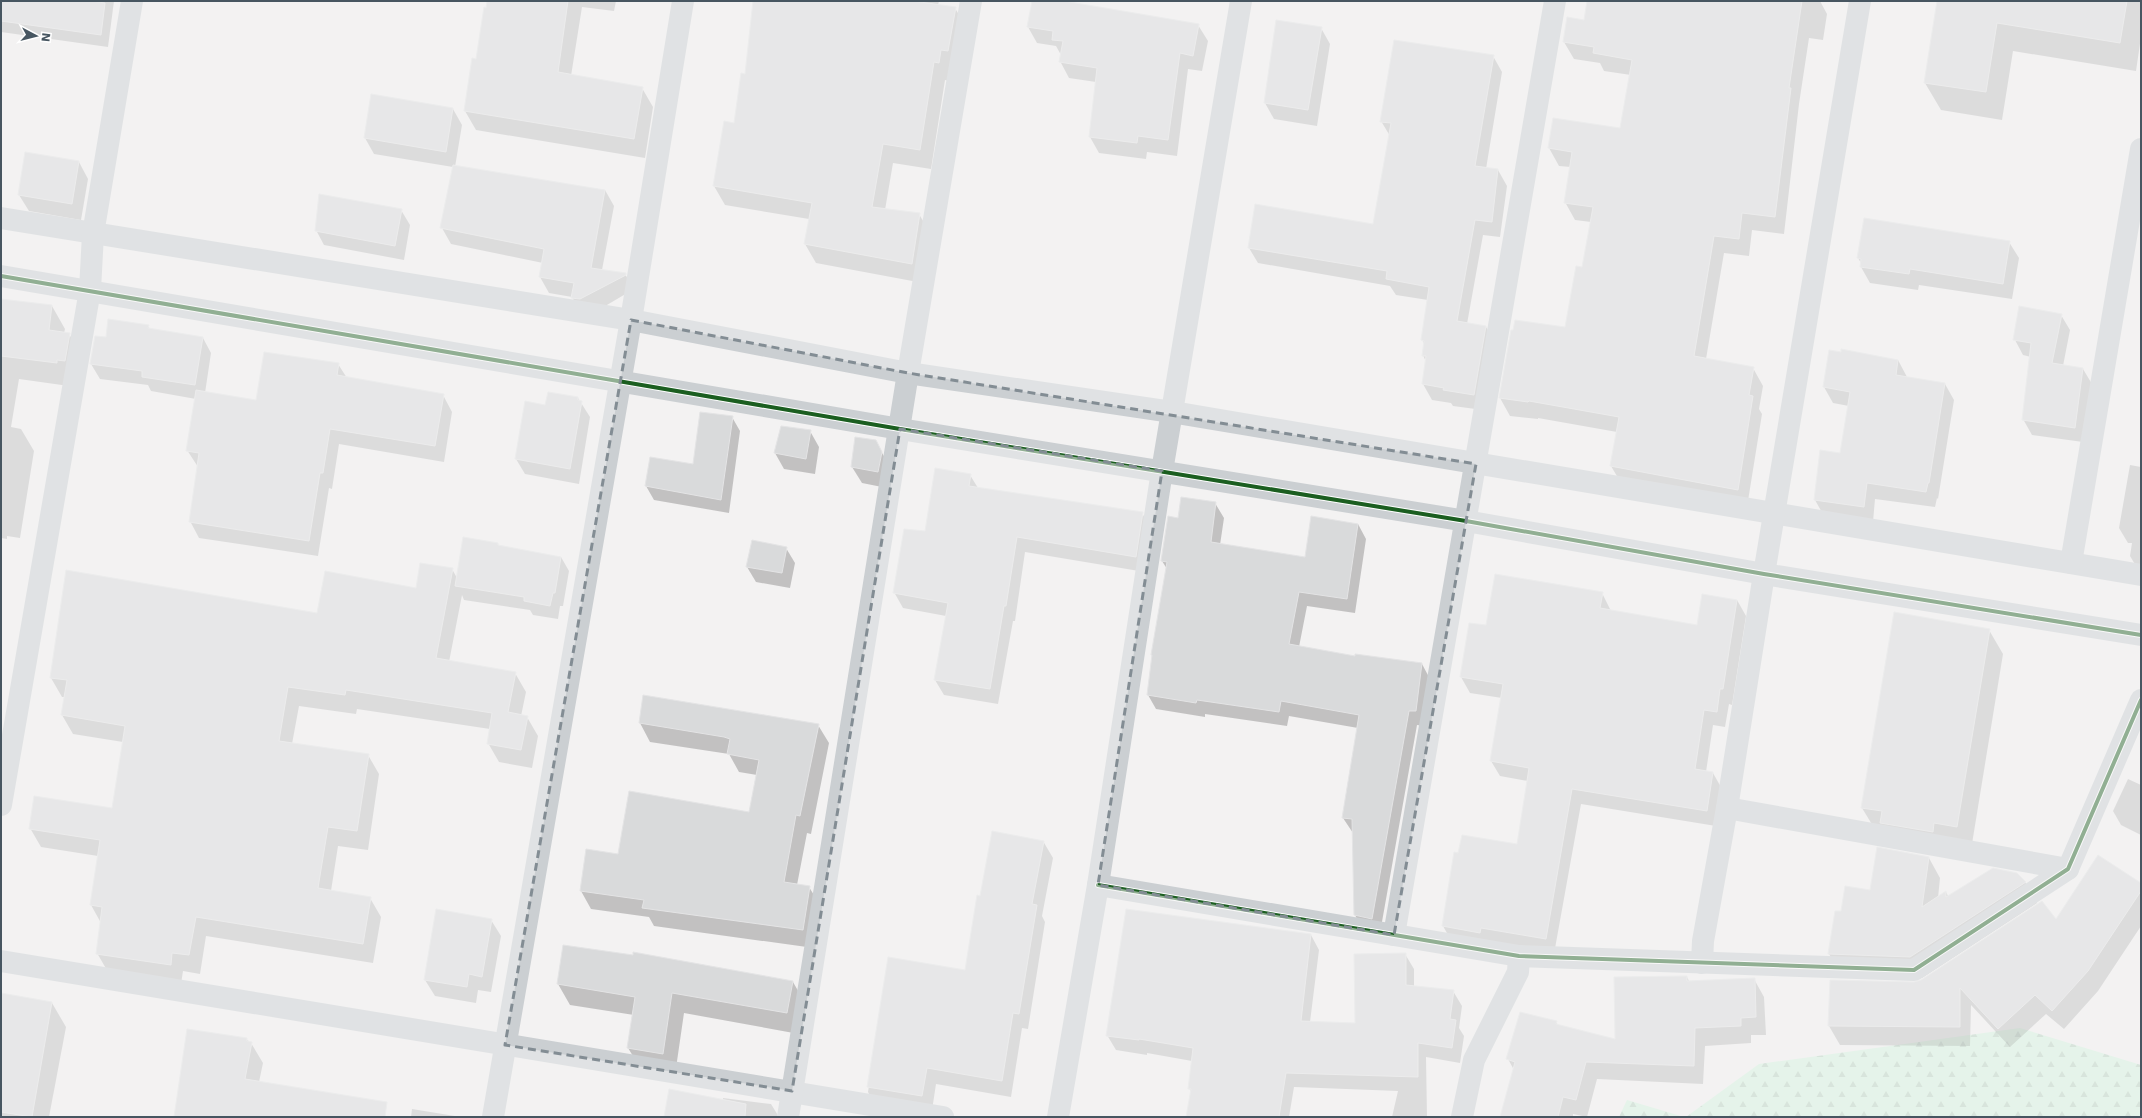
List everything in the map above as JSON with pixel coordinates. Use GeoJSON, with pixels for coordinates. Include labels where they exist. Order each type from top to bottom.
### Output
{"type":"FeatureCollection","features":[{"type":"Feature","properties":{"kind":"street"},"geometry":{"type":"LineString","coordinates":[[1,806],[90,290],[93,234],[132,1]]}},
{"type":"Feature","properties":{"kind":"street"},"geometry":{"type":"LineString","coordinates":[[493,1117],[631,320],[683,1]]}},
{"type":"Feature","properties":{"kind":"street"},"geometry":{"type":"LineString","coordinates":[[788,1117],[908,372],[971,1]]}},
{"type":"Feature","properties":{"kind":"street"},"geometry":{"type":"LineString","coordinates":[[1058,1117],[1098,885],[1162,471],[1241,1]]}},
{"type":"Feature","properties":{"kind":"street"},"geometry":{"type":"LineString","coordinates":[[1394,935],[1476,464],[1554,1]]}},
{"type":"Feature","properties":{"kind":"street"},"geometry":{"type":"LineString","coordinates":[[1702,962],[1703,941],[1728,808],[1764,574],[1860,1]]}},
{"type":"Feature","properties":{"kind":"street"},"geometry":{"type":"LineString","coordinates":[[2071,563],[2141,149]]}},
{"type":"Feature","properties":{"kind":"street"},"geometry":{"type":"LineString","coordinates":[[1,218],[631,320],[908,372],[1172,412],[2141,575]]}},
{"type":"Feature","properties":{"kind":"street"},"geometry":{"type":"LineString","coordinates":[[1,276],[620,380],[900,429],[1466,521],[1764,574],[2141,635]]}},
{"type":"Feature","properties":{"kind":"street"},"geometry":{"type":"LineString","coordinates":[[1098,885],[1519,956],[1914,970],[2068,869],[2141,700]]}},
{"type":"Feature","properties":{"kind":"street"},"geometry":{"type":"LineString","coordinates":[[1728,808],[2068,869]]}},
{"type":"Feature","properties":{"kind":"street"},"geometry":{"type":"LineString","coordinates":[[1462,1117],[1474,1060],[1518,972],[1519,956]]}},
{"type":"Feature","properties":{"kind":"street"},"geometry":{"type":"LineString","coordinates":[[1,961],[943,1117]]}},
{"type":"Feature","properties":{"kind":"highlighted area"},"geometry":{"type":"Polygon","coordinates":[[[631,320],[908,373],[1476,464],[1394,935],[1098,885],[1162,471],[900,429],[792,1091],[505,1045],[631,320]]]}},
{"type":"Feature","properties":{"kind":"green space"},"geometry":{"type":"Polygon","coordinates":[[[2020,1028],[2141,1065],[2141,1117],[1686,1117],[1759,1064],[2020,1028]]]}},
{"type":"Feature","properties":{"kind":"green space"},"geometry":{"type":"Polygon","coordinates":[[[1627,1100],[1684,1117],[1619,1117],[1627,1100]]]}},
{"type":"Feature","properties":{"kind":"building"},"geometry":{"type":"Polygon","coordinates":[[[1,1],[92,1],[105,3],[101,35],[1,21],[1,1]]]}},
{"type":"Feature","properties":{"kind":"building"},"geometry":{"type":"Polygon","coordinates":[[[487,1],[568,1],[558,72],[643,87],[634,139],[464,111],[472,58],[476,59],[484,7],[486,8],[487,1]]]}},
{"type":"Feature","properties":{"kind":"building"},"geometry":{"type":"Polygon","coordinates":[[[753,1],[913,1],[956,7],[948,51],[941,50],[939,63],[934,62],[920,150],[883,144],[872,207],[920,213],[912,264],[804,244],[812,203],[713,186],[724,121],[734,123],[741,73],[745,74],[753,1]]]}},
{"type":"Feature","properties":{"kind":"building"},"geometry":{"type":"Polygon","coordinates":[[[1032,1],[1064,1],[1199,24],[1193,56],[1180,53],[1168,140],[1138,136],[1137,143],[1089,137],[1097,68],[1059,62],[1063,41],[1052,40],[1053,31],[1027,27],[1032,1]]]}},
{"type":"Feature","properties":{"kind":"building"},"geometry":{"type":"Polygon","coordinates":[[[1587,1],[1802,1],[1789,88],[1791,88],[1775,217],[1742,213],[1739,239],[1714,236],[1694,356],[1754,367],[1749,395],[1753,396],[1738,490],[1610,466],[1619,417],[1529,401],[1499,398],[1511,330],[1513,330],[1515,320],[1565,327],[1576,266],[1582,267],[1593,207],[1564,203],[1572,152],[1548,148],[1553,118],[1620,128],[1632,60],[1593,53],[1594,47],[1563,42],[1567,17],[1584,20],[1587,1]]]}},
{"type":"Feature","properties":{"kind":"building"},"geometry":{"type":"Polygon","coordinates":[[[1937,1],[2127,1],[2120,43],[1997,23],[1986,92],[1924,83],[1937,1]]]}},
{"type":"Feature","properties":{"kind":"building"},"geometry":{"type":"Polygon","coordinates":[[[1276,20],[1322,27],[1308,110],[1264,103],[1276,20]]]}},
{"type":"Feature","properties":{"kind":"building"},"geometry":{"type":"Polygon","coordinates":[[[1394,40],[1494,55],[1475,166],[1498,169],[1492,222],[1475,220],[1457,321],[1486,326],[1474,395],[1443,390],[1444,388],[1422,384],[1426,356],[1422,356],[1424,341],[1421,340],[1429,287],[1386,279],[1387,271],[1248,248],[1255,204],[1373,224],[1391,123],[1380,122],[1394,40]]]}},
{"type":"Feature","properties":{"kind":"building"},"geometry":{"type":"Polygon","coordinates":[[[371,94],[453,108],[446,152],[364,138],[371,94]]]}},
{"type":"Feature","properties":{"kind":"building"},"geometry":{"type":"Polygon","coordinates":[[[25,152],[79,161],[72,204],[18,195],[25,152]]]}},
{"type":"Feature","properties":{"kind":"building"},"geometry":{"type":"Polygon","coordinates":[[[453,165],[605,190],[591,268],[626,273],[626,275],[580,299],[571,298],[574,283],[539,277],[544,249],[440,228],[453,165]]]}},
{"type":"Feature","properties":{"kind":"building"},"geometry":{"type":"Polygon","coordinates":[[[319,194],[402,209],[395,246],[315,231],[319,194]]]}},
{"type":"Feature","properties":{"kind":"building"},"geometry":{"type":"Polygon","coordinates":[[[1864,218],[2010,241],[2003,284],[1910,269],[1909,274],[1860,267],[1861,259],[1857,258],[1864,218]]]}},
{"type":"Feature","properties":{"kind":"building"},"geometry":{"type":"Polygon","coordinates":[[[1,299],[52,305],[49,330],[70,333],[65,361],[57,360],[57,363],[1,356],[1,299]]]}},
{"type":"Feature","properties":{"kind":"building"},"geometry":{"type":"Polygon","coordinates":[[[2019,306],[2062,314],[2052,363],[2083,368],[2075,428],[2022,420],[2031,343],[2013,340],[2019,306]]]}},
{"type":"Feature","properties":{"kind":"building"},"geometry":{"type":"Polygon","coordinates":[[[108,319],[149,325],[148,328],[203,337],[195,385],[142,377],[142,371],[90,364],[95,336],[106,337],[108,319]]]}},
{"type":"Feature","properties":{"kind":"building"},"geometry":{"type":"Polygon","coordinates":[[[1841,349],[1898,360],[1896,375],[1945,383],[1929,483],[1926,492],[1867,483],[1864,507],[1814,500],[1820,450],[1840,453],[1850,392],[1823,387],[1829,350],[1841,352],[1841,349]]]}},
{"type":"Feature","properties":{"kind":"building"},"geometry":{"type":"Polygon","coordinates":[[[264,352],[339,363],[337,375],[444,394],[435,446],[330,429],[323,473],[320,473],[309,541],[189,522],[199,453],[186,451],[196,390],[256,400],[264,352]]]}},
{"type":"Feature","properties":{"kind":"building"},"geometry":{"type":"Polygon","coordinates":[[[548,392],[578,397],[578,400],[582,401],[570,469],[515,459],[525,401],[545,405],[548,392]]]}},
{"type":"Feature","properties":{"kind":"building"},"geometry":{"type":"Polygon","coordinates":[[[700,412],[733,416],[721,500],[645,486],[650,457],[693,464],[700,412]]]}},
{"type":"Feature","properties":{"kind":"building"},"geometry":{"type":"Polygon","coordinates":[[[781,426],[811,430],[806,459],[774,453],[781,426]]]}},
{"type":"Feature","properties":{"kind":"building"},"geometry":{"type":"Polygon","coordinates":[[[855,437],[876,440],[882,452],[878,472],[851,467],[855,437]]]}},
{"type":"Feature","properties":{"kind":"building"},"geometry":{"type":"Polygon","coordinates":[[[935,468],[971,474],[969,486],[1143,512],[1136,557],[1017,537],[1006,606],[1004,606],[990,689],[934,680],[948,603],[893,593],[904,529],[925,531],[935,468]]]}},
{"type":"Feature","properties":{"kind":"building"},"geometry":{"type":"Polygon","coordinates":[[[1181,497],[1216,502],[1211,542],[1305,557],[1311,516],[1358,524],[1347,599],[1299,592],[1289,644],[1355,656],[1355,654],[1422,663],[1416,711],[1409,711],[1372,919],[1354,915],[1352,819],[1342,818],[1359,715],[1281,701],[1279,712],[1197,700],[1196,703],[1147,695],[1151,655],[1167,562],[1161,561],[1168,516],[1178,518],[1181,497]]]}},
{"type":"Feature","properties":{"kind":"building"},"geometry":{"type":"Polygon","coordinates":[[[463,537],[561,557],[555,593],[553,593],[550,606],[524,601],[524,597],[455,586],[463,537]]]}},
{"type":"Feature","properties":{"kind":"building"},"geometry":{"type":"Polygon","coordinates":[[[752,540],[787,547],[782,573],[746,567],[752,540]]]}},
{"type":"Feature","properties":{"kind":"building"},"geometry":{"type":"Polygon","coordinates":[[[420,563],[453,568],[436,658],[516,672],[508,712],[528,716],[521,750],[487,744],[492,713],[346,690],[345,695],[288,687],[279,741],[369,754],[357,831],[328,827],[318,888],[371,897],[363,944],[196,917],[189,955],[172,953],[171,965],[96,954],[102,907],[90,905],[100,840],[29,829],[34,796],[112,808],[125,726],[61,715],[67,680],[50,678],[66,570],[317,613],[325,571],[416,588],[420,563]]]}},
{"type":"Feature","properties":{"kind":"building"},"geometry":{"type":"Polygon","coordinates":[[[1495,574],[1603,592],[1600,608],[1697,625],[1702,594],[1737,600],[1723,689],[1720,689],[1717,712],[1704,710],[1695,769],[1713,772],[1707,811],[1572,789],[1546,939],[1481,928],[1480,933],[1442,926],[1454,852],[1458,853],[1462,835],[1517,844],[1529,768],[1490,761],[1503,684],[1460,677],[1469,623],[1486,625],[1495,574]]]}},
{"type":"Feature","properties":{"kind":"building"},"geometry":{"type":"Polygon","coordinates":[[[1894,612],[1990,629],[1957,827],[1934,823],[1933,832],[1880,823],[1882,811],[1861,808],[1894,612]]]}},
{"type":"Feature","properties":{"kind":"building"},"geometry":{"type":"Polygon","coordinates":[[[643,695],[819,724],[800,816],[796,815],[784,882],[810,886],[803,930],[642,908],[644,900],[580,891],[586,849],[618,854],[629,791],[749,812],[759,760],[727,754],[730,739],[724,737],[639,723],[643,695]]]}},
{"type":"Feature","properties":{"kind":"building"},"geometry":{"type":"Polygon","coordinates":[[[992,831],[1044,841],[1032,904],[1037,905],[1019,1014],[1013,1013],[1002,1081],[927,1068],[922,1096],[867,1087],[888,957],[965,970],[977,895],[980,896],[992,831]]]}},
{"type":"Feature","properties":{"kind":"building"},"geometry":{"type":"Polygon","coordinates":[[[1877,847],[1929,857],[1922,907],[1946,891],[1946,897],[1993,868],[2017,873],[2026,882],[1910,957],[1828,954],[1835,911],[1841,911],[1845,886],[1870,890],[1877,847]]]}},
{"type":"Feature","properties":{"kind":"building"},"geometry":{"type":"Polygon","coordinates":[[[2098,855],[2141,883],[2141,891],[2088,971],[2052,1011],[2035,995],[1998,1029],[1960,988],[1960,1027],[1828,1026],[1830,980],[1914,982],[1921,980],[2042,901],[2056,919],[2098,855]]]}},
{"type":"Feature","properties":{"kind":"building"},"geometry":{"type":"Polygon","coordinates":[[[436,909],[492,919],[482,977],[469,974],[467,987],[424,980],[436,909]]]}},
{"type":"Feature","properties":{"kind":"building"},"geometry":{"type":"Polygon","coordinates":[[[1126,909],[1311,934],[1301,1021],[1355,1023],[1354,954],[1406,953],[1406,985],[1454,990],[1450,1019],[1456,1020],[1452,1048],[1418,1043],[1418,1077],[1286,1073],[1279,1117],[1186,1117],[1191,1089],[1188,1089],[1193,1048],[1139,1039],[1106,1036],[1126,909]]]}},
{"type":"Feature","properties":{"kind":"building"},"geometry":{"type":"Polygon","coordinates":[[[563,945],[633,955],[633,952],[793,981],[787,1013],[672,993],[663,1054],[627,1048],[635,997],[557,984],[563,945]]]}},
{"type":"Feature","properties":{"kind":"building"},"geometry":{"type":"Polygon","coordinates":[[[1687,976],[1687,981],[1755,978],[1756,1017],[1741,1018],[1741,1026],[1695,1028],[1694,1066],[1586,1062],[1576,1100],[1563,1097],[1558,1117],[1500,1117],[1515,1062],[1506,1059],[1520,1012],[1557,1021],[1556,1024],[1615,1039],[1614,977],[1687,976]]]}},
{"type":"Feature","properties":{"kind":"building"},"geometry":{"type":"Polygon","coordinates":[[[1,993],[52,1002],[32,1117],[1,1112],[1,993]]]}},
{"type":"Feature","properties":{"kind":"building"},"geometry":{"type":"Polygon","coordinates":[[[187,1029],[247,1038],[247,1041],[252,1042],[245,1079],[387,1102],[385,1117],[174,1117],[187,1029]]]}},
{"type":"Feature","properties":{"kind":"building"},"geometry":{"type":"Polygon","coordinates":[[[669,1089],[746,1104],[745,1117],[664,1117],[669,1089]]]}},
{"type":"Feature","properties":{"kind":"cycle path"},"geometry":{"type":"LineString","coordinates":[[1,276],[900,429],[1466,521],[1764,574],[2141,635]]}},
{"type":"Feature","properties":{"kind":"cycle path"},"geometry":{"type":"LineString","coordinates":[[1098,885],[1519,956],[1914,970],[2068,869],[2141,700]]}}]}
